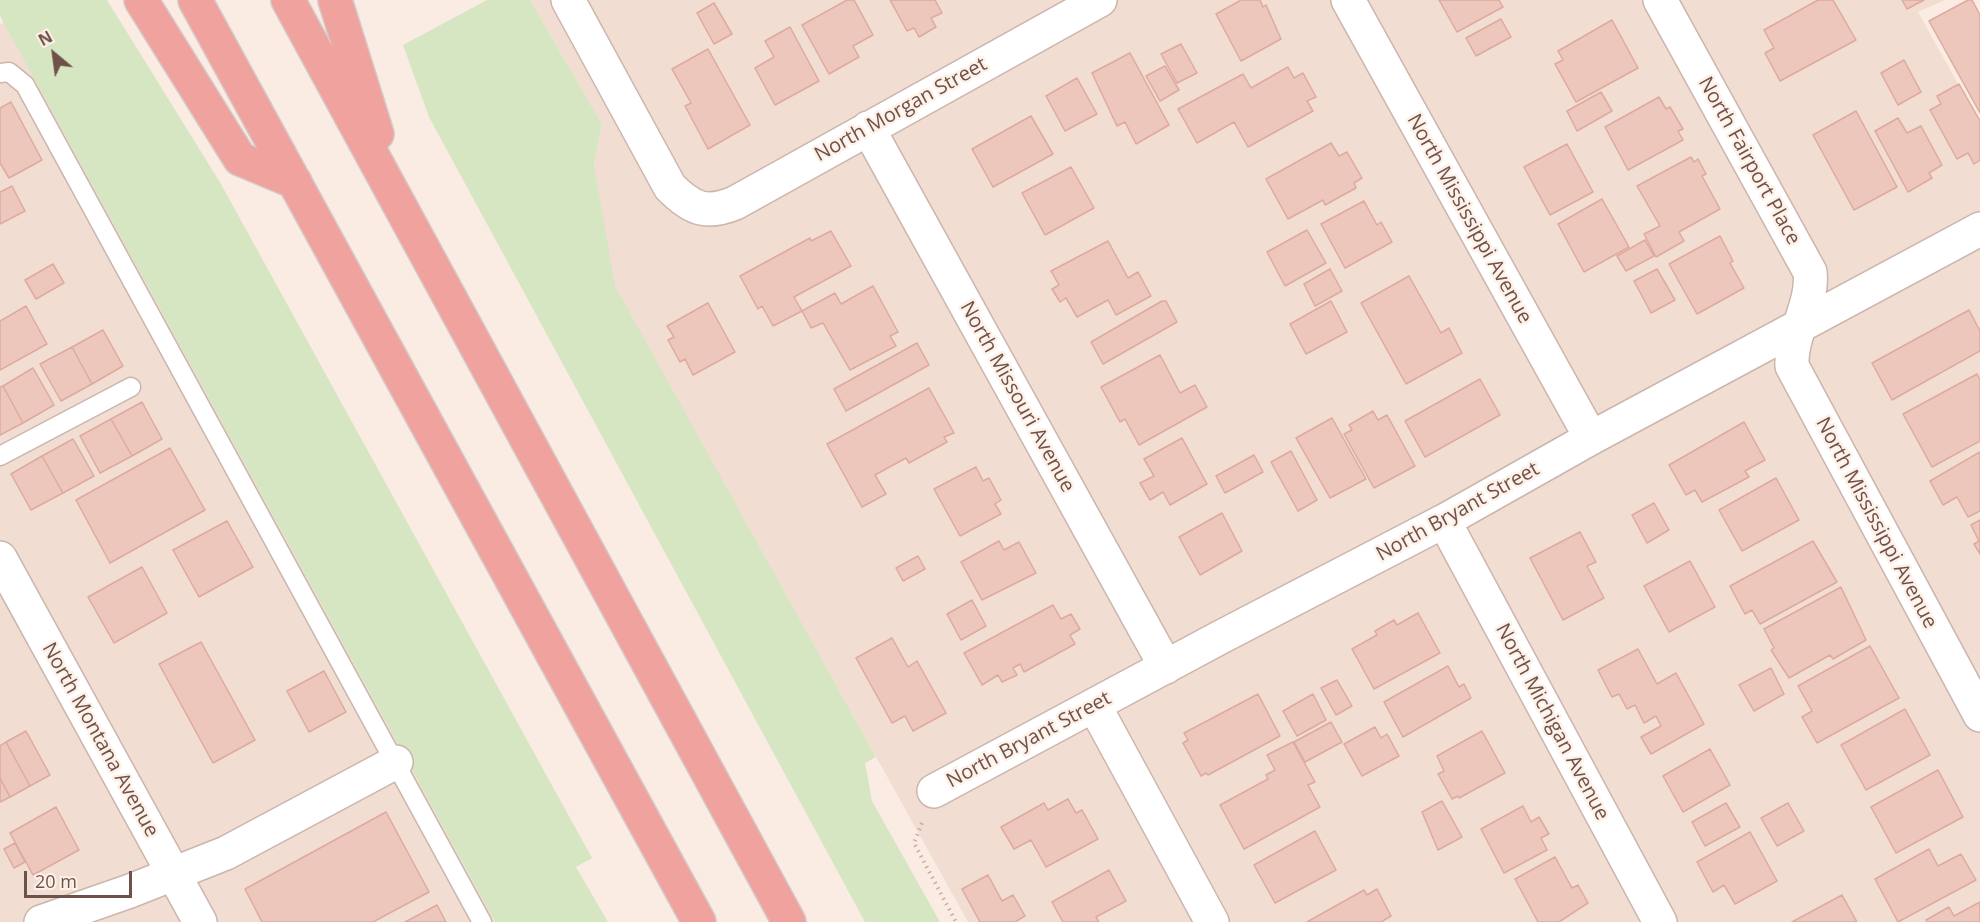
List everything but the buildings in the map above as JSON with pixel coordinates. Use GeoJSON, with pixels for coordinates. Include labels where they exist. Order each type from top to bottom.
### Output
{"type":"FeatureCollection","features":[{"type":"Feature","properties":{"kind":"highway"},"geometry":{"type":"LineString","coordinates":[[141,0],[240,159],[296,182]]}},
{"type":"Feature","properties":{"kind":"highway"},"geometry":{"type":"LineString","coordinates":[[195,0],[699,922]]}},
{"type":"Feature","properties":{"kind":"highway"},"geometry":{"type":"LineString","coordinates":[[288,0],[789,922]]}},
{"type":"Feature","properties":{"kind":"highway"},"geometry":{"type":"LineString","coordinates":[[335,0],[400,208]]}},
{"type":"Feature","properties":{"kind":"street","name":"North Morgan Street"},"geometry":{"type":"LineString","coordinates":[[568,0],[670,187],[682,199],[700,209],[717,210],[735,203],[1100,0]]}},
{"type":"Feature","properties":{"kind":"street","name":"North Mississippi Avenue"},"geometry":{"type":"LineString","coordinates":[[1348,0],[1591,438]]}},
{"type":"Feature","properties":{"kind":"street","name":"North Fairport Place"},"geometry":{"type":"LineString","coordinates":[[1660,0],[1810,272],[1811,284],[1798,327]]}},
{"type":"Feature","properties":{"kind":"street","name":"North Missouri Avenue"},"geometry":{"type":"LineString","coordinates":[[868,128],[1166,667]]}},
{"type":"Feature","properties":{"kind":"street","name":"North Bryant Street"},"geometry":{"type":"LineString","coordinates":[[934,791],[1444,521],[1591,438],[1980,229]]}},
{"type":"Feature","properties":{"kind":"street","name":"North Mississippi Avenue"},"geometry":{"type":"LineString","coordinates":[[1798,327],[1792,366],[1980,714]]}},
{"type":"Feature","properties":{"kind":"street","name":"North Michigan Avenue"},"geometry":{"type":"LineString","coordinates":[[1444,521],[1660,922]]}},
{"type":"Feature","properties":{"kind":"street","name":"North Montana Avenue"},"geometry":{"type":"LineString","coordinates":[[0,558],[201,922]]}},
{"type":"Feature","properties":{"kind":"street"},"geometry":{"type":"LineString","coordinates":[[1094,705],[1212,922]]}},
{"type":"Feature","properties":{"kind":"street"},"geometry":{"type":"LineString","coordinates":[[41,922],[130,891],[173,872],[226,853],[396,762]]}},
{"type":"Feature","properties":{"kind":"lane"},"geometry":{"type":"LineString","coordinates":[[0,73],[9,72],[25,85],[482,922]]}},
{"type":"Feature","properties":{"kind":"lane"},"geometry":{"type":"LineString","coordinates":[[0,456],[131,387]]}},
{"type":"Feature","properties":{"kind":"path"},"geometry":{"type":"LineString","coordinates":[[934,791],[914,843],[956,922]]}},
{"type":"Feature","properties":{"kind":"shaded area"},"geometry":{"type":"Polygon","coordinates":[[[530,0],[1945,0],[1918,12],[1980,124],[1980,922],[968,922],[614,286],[594,164],[602,124],[530,0]]]}},
{"type":"Feature","properties":{"kind":"shaded area"},"geometry":{"type":"Polygon","coordinates":[[[4,22],[495,922],[0,922],[0,25],[4,22]]]}},
{"type":"Feature","properties":{"kind":"green space"},"geometry":{"type":"Polygon","coordinates":[[[0,0],[107,0],[221,184],[592,858],[576,867],[608,922],[495,922],[0,16],[0,0]]]}},
{"type":"Feature","properties":{"kind":"green space"},"geometry":{"type":"Polygon","coordinates":[[[487,0],[530,0],[602,124],[594,164],[615,286],[876,757],[865,763],[872,801],[940,922],[865,922],[429,117],[403,45],[487,0]]]}}]}
